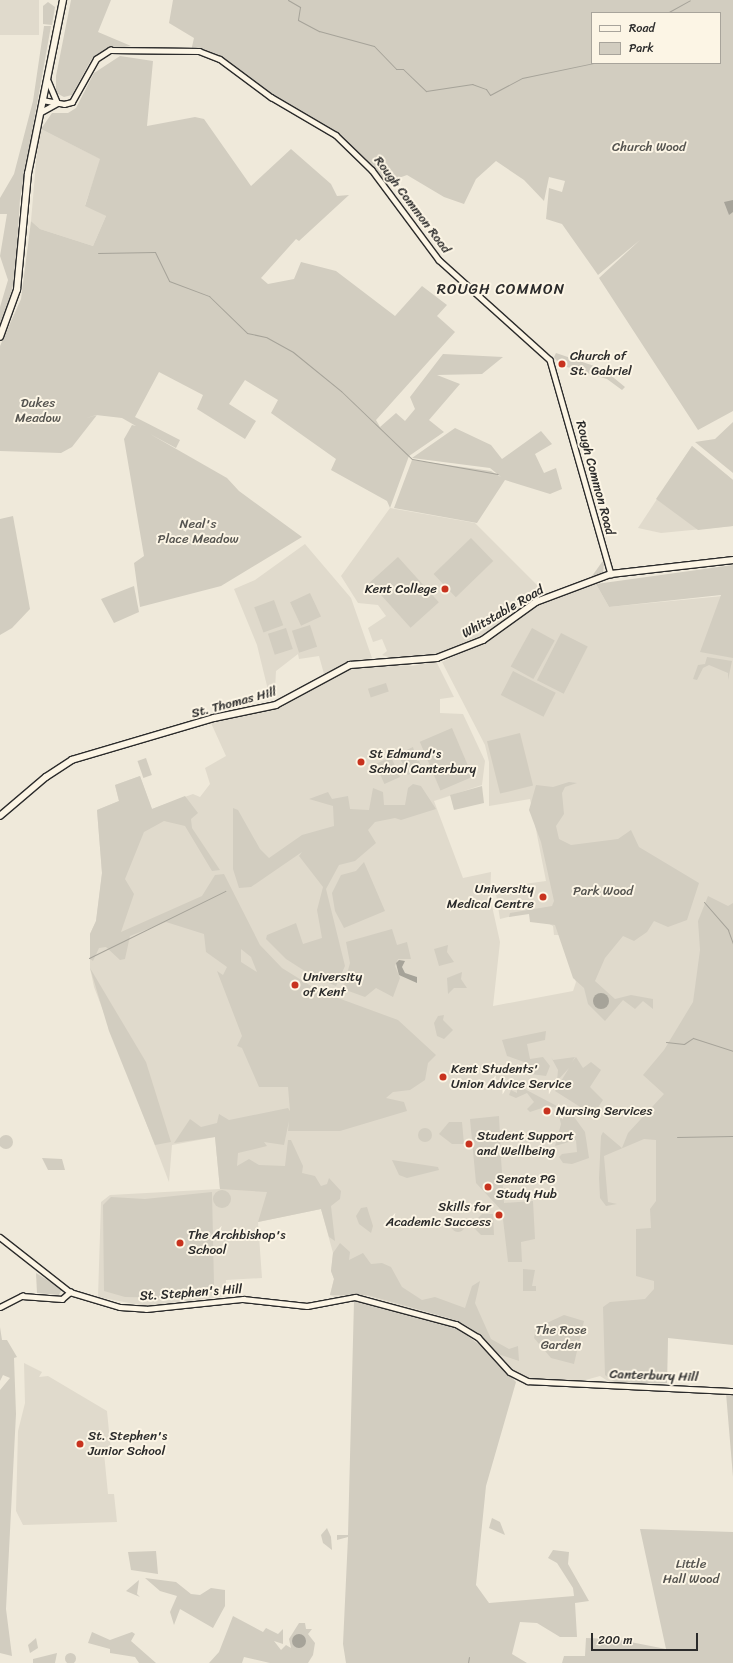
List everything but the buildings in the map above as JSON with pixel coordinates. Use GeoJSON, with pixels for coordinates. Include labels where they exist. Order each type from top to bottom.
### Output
{"type":"FeatureCollection","features":[{"type":"Feature","properties":{"kind":"main road"},"geometry":{"type":"LineString","coordinates":[[0,337],[17,290],[28,174],[46,77],[63,0]]}},
{"type":"Feature","properties":{"kind":"main road","name":"Whitstable Road"},"geometry":{"type":"LineString","coordinates":[[376,661],[411,662],[437,658],[483,640],[536,602],[611,574],[733,560]]}},
{"type":"Feature","properties":{"kind":"main road","name":"St. Thomas Hill"},"geometry":{"type":"LineString","coordinates":[[0,816],[54,770],[92,754],[214,718],[269,707],[347,666],[376,661]]}},
{"type":"Feature","properties":{"kind":"street","name":"Rough Common Road"},"geometry":{"type":"LineString","coordinates":[[57,103],[74,100],[96,59],[110,50],[199,51],[220,59],[271,97],[326,128],[358,154],[439,260],[549,358],[611,574]]}},
{"type":"Feature","properties":{"kind":"street"},"geometry":{"type":"LineString","coordinates":[[46,77],[57,103]]}},
{"type":"Feature","properties":{"kind":"street"},"geometry":{"type":"LineString","coordinates":[[42,100],[57,103]]}},
{"type":"Feature","properties":{"kind":"street"},"geometry":{"type":"LineString","coordinates":[[39,114],[57,103]]}},
{"type":"Feature","properties":{"kind":"street"},"geometry":{"type":"LineString","coordinates":[[0,1236],[70,1292],[62,1299],[22,1296],[0,1307]]}},
{"type":"Feature","properties":{"kind":"street","name":"St. Stephen's Hill"},"geometry":{"type":"LineString","coordinates":[[70,1292],[120,1307],[146,1309],[238,1300],[307,1306],[333,1299],[360,1297],[456,1324],[478,1338],[507,1369],[523,1380],[580,1386],[599,1383]]}},
{"type":"Feature","properties":{"kind":"street","name":"Canterbury Hill"},"geometry":{"type":"LineString","coordinates":[[599,1383],[613,1387],[668,1385],[733,1391]]}},
{"type":"Feature","properties":{"kind":"shaded area"},"geometry":{"type":"Polygon","coordinates":[[[0,0],[39,0],[39,35],[0,35],[0,0]]]}},
{"type":"Feature","properties":{"kind":"shaded area"},"geometry":{"type":"Polygon","coordinates":[[[39,128],[101,159],[85,205],[106,216],[93,246],[40,229],[31,221],[39,128]]]}},
{"type":"Feature","properties":{"kind":"shaded area"},"geometry":{"type":"Polygon","coordinates":[[[733,200],[733,212],[729,215],[724,202],[733,200]]]}},
{"type":"Feature","properties":{"kind":"shaded area"},"geometry":{"type":"Polygon","coordinates":[[[692,446],[733,480],[733,526],[661,533],[638,528],[692,446]]]}},
{"type":"Feature","properties":{"kind":"shaded area","name":"Kent College"},"geometry":{"type":"Polygon","coordinates":[[[390,508],[475,523],[547,595],[472,642],[436,656],[397,660],[382,655],[387,651],[382,639],[373,642],[368,628],[386,616],[378,605],[358,603],[341,576],[390,508]]]}},
{"type":"Feature","properties":{"kind":"shaded area"},"geometry":{"type":"Polygon","coordinates":[[[305,544],[351,598],[372,658],[350,662],[324,674],[319,656],[299,659],[298,654],[276,671],[275,689],[268,690],[257,645],[234,589],[255,580],[305,544]]]}},
{"type":"Feature","properties":{"kind":"shaded area","name":"University of Kent"},"geometry":{"type":"Polygon","coordinates":[[[596,584],[609,607],[733,595],[733,1002],[669,1144],[667,1383],[611,1383],[600,1376],[582,1381],[525,1378],[512,1371],[480,1336],[457,1322],[367,1296],[334,1297],[330,1295],[334,1279],[331,1271],[333,1253],[321,1209],[258,1222],[262,1278],[226,1280],[226,1296],[150,1307],[98,1297],[101,1202],[110,1195],[220,1189],[215,1137],[172,1145],[169,1182],[94,987],[90,968],[90,934],[96,921],[102,873],[97,810],[119,801],[115,785],[140,776],[152,809],[193,794],[200,797],[210,784],[205,768],[226,756],[211,723],[282,707],[351,667],[378,663],[412,666],[436,661],[454,697],[440,699],[440,713],[463,714],[485,761],[482,785],[434,801],[463,878],[491,872],[490,897],[500,942],[493,1006],[573,991],[576,982],[560,935],[554,935],[553,926],[528,912],[500,919],[495,888],[546,881],[530,799],[489,806],[489,762],[485,745],[442,662],[488,640],[542,603],[596,584]]]}},
{"type":"Feature","properties":{"kind":"shaded area"},"geometry":{"type":"Polygon","coordinates":[[[399,960],[405,961],[402,967],[405,973],[417,977],[417,983],[399,975],[396,963],[399,960]]]}},
{"type":"Feature","properties":{"kind":"shaded area"},"geometry":{"type":"Polygon","coordinates":[[[601,993],[608,998],[609,1001],[604,1008],[601,1009],[594,1004],[593,1001],[598,994],[601,993]]]}},
{"type":"Feature","properties":{"kind":"shaded area","name":"St. Stephen's Junior School"},"geometry":{"type":"Polygon","coordinates":[[[24,1363],[42,1372],[39,1377],[48,1376],[107,1411],[111,1452],[104,1453],[108,1494],[114,1494],[117,1522],[23,1525],[16,1511],[18,1431],[25,1403],[24,1363]]]}},
{"type":"Feature","properties":{"kind":"shaded area"},"geometry":{"type":"Polygon","coordinates":[[[299,1634],[304,1636],[306,1641],[304,1646],[299,1648],[294,1646],[292,1641],[294,1636],[299,1634]]]}},
{"type":"Feature","properties":{"kind":"green space"},"geometry":{"type":"Polygon","coordinates":[[[71,0],[111,0],[98,32],[131,46],[104,50],[91,60],[72,95],[64,97],[56,93],[56,76],[71,0]]]}},
{"type":"Feature","properties":{"kind":"green space","name":"Church Wood"},"geometry":{"type":"Polygon","coordinates":[[[173,0],[733,0],[733,411],[698,430],[599,278],[640,240],[598,275],[562,224],[546,219],[549,188],[562,192],[565,181],[549,177],[544,201],[524,180],[496,161],[476,179],[464,204],[444,197],[407,175],[382,184],[336,135],[271,97],[220,59],[191,51],[194,38],[169,23],[173,0]]]}},
{"type":"Feature","properties":{"kind":"green space"},"geometry":{"type":"Polygon","coordinates":[[[48,2],[55,7],[52,25],[43,24],[43,6],[48,2]]]}},
{"type":"Feature","properties":{"kind":"green space"},"geometry":{"type":"Polygon","coordinates":[[[44,26],[51,26],[20,199],[15,279],[0,331],[0,307],[8,280],[0,256],[7,214],[0,214],[0,198],[14,174],[33,101],[44,26]]]}},
{"type":"Feature","properties":{"kind":"green space"},"geometry":{"type":"Polygon","coordinates":[[[120,56],[153,61],[147,126],[195,117],[204,119],[251,186],[291,149],[331,184],[337,196],[349,195],[299,241],[296,239],[261,278],[268,284],[294,279],[301,262],[336,271],[395,316],[422,286],[447,305],[437,316],[455,332],[376,420],[380,427],[396,413],[405,421],[415,409],[410,397],[443,354],[503,357],[482,374],[437,375],[460,384],[429,420],[444,432],[409,456],[390,508],[387,501],[331,470],[336,459],[271,413],[278,400],[245,380],[229,404],[256,421],[245,439],[197,409],[203,395],[159,372],[135,417],[180,440],[176,448],[150,434],[227,478],[239,491],[302,537],[221,586],[140,607],[134,563],[144,556],[124,439],[132,425],[136,426],[122,418],[97,415],[72,447],[61,453],[0,451],[0,346],[21,299],[31,221],[40,229],[93,246],[106,216],[85,206],[100,159],[41,129],[52,113],[68,113],[76,108],[94,73],[120,56]]]}},
{"type":"Feature","properties":{"kind":"green space"},"geometry":{"type":"Polygon","coordinates":[[[556,353],[603,369],[625,387],[622,390],[607,379],[560,365],[554,357],[556,353]]]}},
{"type":"Feature","properties":{"kind":"green space"},"geometry":{"type":"Polygon","coordinates":[[[733,422],[733,473],[695,442],[715,439],[733,422]]]}},
{"type":"Feature","properties":{"kind":"green space"},"geometry":{"type":"Polygon","coordinates":[[[455,428],[491,445],[502,459],[541,431],[552,444],[535,454],[544,473],[556,468],[562,489],[550,494],[505,480],[477,523],[394,508],[412,460],[491,471],[501,477],[490,468],[412,458],[455,428]]]}},
{"type":"Feature","properties":{"kind":"green space"},"geometry":{"type":"Polygon","coordinates":[[[692,446],[733,480],[733,526],[698,530],[656,499],[692,446]]]}},
{"type":"Feature","properties":{"kind":"green space"},"geometry":{"type":"Polygon","coordinates":[[[13,516],[30,609],[12,628],[0,635],[0,519],[13,516]]]}},
{"type":"Feature","properties":{"kind":"green space"},"geometry":{"type":"Polygon","coordinates":[[[471,538],[493,561],[456,597],[434,574],[471,538]]]}},
{"type":"Feature","properties":{"kind":"green space"},"geometry":{"type":"Polygon","coordinates":[[[398,557],[439,602],[411,628],[370,582],[398,557]]]}},
{"type":"Feature","properties":{"kind":"green space"},"geometry":{"type":"Polygon","coordinates":[[[602,562],[604,562],[603,574],[590,579],[602,562]]]}},
{"type":"Feature","properties":{"kind":"green space"},"geometry":{"type":"Polygon","coordinates":[[[733,565],[733,658],[700,652],[721,595],[609,607],[596,584],[733,565]]]}},
{"type":"Feature","properties":{"kind":"green space"},"geometry":{"type":"Polygon","coordinates":[[[134,586],[139,612],[114,623],[101,599],[134,586]]]}},
{"type":"Feature","properties":{"kind":"green space"},"geometry":{"type":"Polygon","coordinates":[[[310,593],[321,617],[301,626],[290,602],[310,593]]]}},
{"type":"Feature","properties":{"kind":"green space"},"geometry":{"type":"Polygon","coordinates":[[[274,600],[283,625],[264,633],[254,607],[274,600]]]}},
{"type":"Feature","properties":{"kind":"green space"},"geometry":{"type":"Polygon","coordinates":[[[310,625],[317,647],[299,653],[292,631],[310,625]]]}},
{"type":"Feature","properties":{"kind":"green space"},"geometry":{"type":"Polygon","coordinates":[[[286,628],[293,649],[275,655],[268,634],[286,628]]]}},
{"type":"Feature","properties":{"kind":"green space"},"geometry":{"type":"Polygon","coordinates":[[[532,628],[555,641],[533,679],[511,666],[532,628]]]}},
{"type":"Feature","properties":{"kind":"green space"},"geometry":{"type":"Polygon","coordinates":[[[561,633],[588,647],[564,694],[537,680],[561,633]]]}},
{"type":"Feature","properties":{"kind":"green space"},"geometry":{"type":"Polygon","coordinates":[[[707,657],[732,661],[728,680],[728,673],[709,665],[703,668],[697,680],[693,679],[698,665],[705,664],[707,657]]]}},
{"type":"Feature","properties":{"kind":"green space"},"geometry":{"type":"Polygon","coordinates":[[[513,671],[556,693],[544,717],[501,695],[513,671]]]}},
{"type":"Feature","properties":{"kind":"green space"},"geometry":{"type":"Polygon","coordinates":[[[386,683],[389,692],[371,697],[368,689],[386,683]]]}},
{"type":"Feature","properties":{"kind":"green space"},"geometry":{"type":"Polygon","coordinates":[[[452,728],[473,777],[440,790],[420,742],[452,728]]]}},
{"type":"Feature","properties":{"kind":"green space"},"geometry":{"type":"Polygon","coordinates":[[[520,733],[533,785],[500,794],[487,741],[520,733]]]}},
{"type":"Feature","properties":{"kind":"green space"},"geometry":{"type":"Polygon","coordinates":[[[413,747],[417,761],[414,762],[419,761],[422,768],[408,775],[398,754],[413,747]]]}},
{"type":"Feature","properties":{"kind":"green space"},"geometry":{"type":"Polygon","coordinates":[[[391,757],[400,777],[384,784],[375,764],[391,757]]]}},
{"type":"Feature","properties":{"kind":"green space"},"geometry":{"type":"Polygon","coordinates":[[[146,758],[152,775],[143,778],[137,761],[146,758]]]}},
{"type":"Feature","properties":{"kind":"green space"},"geometry":{"type":"Polygon","coordinates":[[[140,776],[152,809],[185,796],[198,813],[191,819],[192,828],[220,870],[212,871],[185,826],[164,821],[144,832],[125,879],[134,894],[121,932],[202,896],[215,875],[224,874],[260,945],[282,968],[319,991],[398,1020],[436,1055],[428,1063],[425,1080],[410,1090],[393,1092],[386,1098],[404,1102],[407,1111],[340,1131],[288,1131],[289,1121],[284,1145],[264,1142],[267,1146],[238,1153],[237,1166],[249,1159],[259,1165],[285,1166],[288,1140],[291,1140],[303,1166],[302,1173],[315,1176],[321,1186],[327,1184],[329,1178],[341,1191],[340,1199],[331,1206],[335,1241],[329,1237],[321,1209],[258,1222],[267,1192],[220,1189],[215,1137],[174,1143],[190,1119],[201,1127],[217,1123],[219,1114],[229,1120],[288,1108],[290,1111],[288,1087],[259,1087],[242,1048],[237,1046],[242,1036],[217,971],[223,975],[227,967],[206,952],[204,934],[166,922],[130,936],[125,959],[120,960],[106,947],[99,948],[93,961],[90,959],[90,934],[96,921],[102,873],[97,810],[119,801],[115,785],[140,776]],[[241,949],[241,962],[257,972],[251,957],[241,949]]]}},
{"type":"Feature","properties":{"kind":"green space","name":"Park Wood"},"geometry":{"type":"Polygon","coordinates":[[[569,782],[577,783],[565,787],[562,793],[564,814],[556,826],[559,839],[571,845],[618,839],[631,830],[639,847],[699,883],[687,920],[668,927],[654,921],[647,932],[634,941],[623,936],[605,958],[595,981],[615,999],[631,995],[653,999],[653,1009],[643,1001],[635,1009],[623,1000],[605,1021],[588,1004],[584,988],[573,978],[555,925],[530,922],[529,914],[509,917],[510,913],[552,906],[554,901],[541,842],[529,810],[536,785],[553,787],[569,782]]]}},
{"type":"Feature","properties":{"kind":"green space"},"geometry":{"type":"Polygon","coordinates":[[[413,784],[421,786],[436,809],[401,820],[395,818],[375,822],[368,830],[376,843],[355,861],[339,865],[326,889],[345,966],[336,986],[311,975],[286,959],[266,939],[267,935],[296,923],[303,944],[322,938],[317,910],[323,887],[299,856],[302,852],[251,887],[239,888],[233,869],[233,808],[238,810],[260,849],[269,858],[302,835],[334,826],[333,806],[309,799],[328,792],[332,799],[348,796],[350,809],[369,810],[373,788],[383,792],[384,805],[405,805],[408,788],[413,784]]]}},
{"type":"Feature","properties":{"kind":"green space"},"geometry":{"type":"Polygon","coordinates":[[[482,786],[484,803],[454,810],[450,795],[482,786]]]}},
{"type":"Feature","properties":{"kind":"green space"},"geometry":{"type":"Polygon","coordinates":[[[364,862],[385,911],[344,928],[335,911],[332,893],[341,875],[356,871],[364,862]]]}},
{"type":"Feature","properties":{"kind":"green space"},"geometry":{"type":"Polygon","coordinates":[[[708,896],[728,906],[733,903],[733,1345],[668,1338],[667,1383],[617,1384],[605,1375],[603,1307],[610,1302],[645,1299],[654,1289],[654,1281],[636,1276],[636,1229],[651,1228],[650,1209],[656,1201],[656,1140],[644,1139],[604,1156],[608,1202],[617,1204],[606,1206],[600,1198],[599,1178],[601,1136],[603,1132],[622,1148],[628,1133],[664,1094],[643,1075],[664,1050],[693,1002],[700,950],[698,921],[708,896]]]}},
{"type":"Feature","properties":{"kind":"green space"},"geometry":{"type":"Polygon","coordinates":[[[392,929],[397,945],[407,942],[411,959],[398,959],[395,966],[400,978],[393,997],[376,988],[365,997],[343,989],[350,963],[346,942],[392,929]]]}},
{"type":"Feature","properties":{"kind":"green space"},"geometry":{"type":"Polygon","coordinates":[[[448,945],[447,952],[454,962],[439,966],[434,949],[448,945]]]}},
{"type":"Feature","properties":{"kind":"green space"},"geometry":{"type":"Polygon","coordinates":[[[90,968],[146,1062],[171,1142],[155,1145],[109,1031],[90,968]]]}},
{"type":"Feature","properties":{"kind":"green space"},"geometry":{"type":"Polygon","coordinates":[[[462,972],[461,979],[467,988],[454,988],[448,994],[447,978],[462,972]]]}},
{"type":"Feature","properties":{"kind":"green space"},"geometry":{"type":"Polygon","coordinates":[[[444,1015],[443,1020],[453,1030],[444,1039],[437,1036],[434,1023],[438,1016],[444,1015]]]}},
{"type":"Feature","properties":{"kind":"green space"},"geometry":{"type":"Polygon","coordinates":[[[546,1031],[545,1040],[527,1044],[530,1059],[543,1057],[550,1066],[546,1076],[531,1074],[524,1062],[507,1056],[502,1040],[546,1031]]]}},
{"type":"Feature","properties":{"kind":"green space"},"geometry":{"type":"Polygon","coordinates":[[[551,1057],[553,1060],[575,1057],[572,1062],[576,1057],[583,1068],[591,1062],[601,1070],[590,1087],[603,1100],[593,1115],[555,1091],[569,1068],[557,1081],[558,1070],[551,1057]]]}},
{"type":"Feature","properties":{"kind":"green space"},"geometry":{"type":"Polygon","coordinates":[[[517,1085],[572,1114],[585,1132],[589,1158],[572,1164],[563,1163],[559,1157],[562,1154],[577,1152],[576,1140],[555,1146],[561,1124],[557,1108],[548,1106],[530,1112],[527,1109],[534,1102],[527,1093],[516,1098],[509,1095],[511,1090],[517,1093],[517,1085]]]}},
{"type":"Feature","properties":{"kind":"green space"},"geometry":{"type":"Polygon","coordinates":[[[499,1116],[501,1156],[505,1156],[501,1158],[504,1203],[533,1201],[535,1239],[521,1242],[522,1262],[508,1262],[502,1211],[476,1183],[470,1119],[499,1116]]]}},
{"type":"Feature","properties":{"kind":"green space"},"geometry":{"type":"Polygon","coordinates":[[[449,1122],[462,1122],[464,1144],[452,1144],[439,1134],[449,1122]]]}},
{"type":"Feature","properties":{"kind":"green space"},"geometry":{"type":"Polygon","coordinates":[[[422,1128],[428,1128],[432,1132],[432,1138],[428,1142],[422,1142],[418,1138],[418,1132],[422,1128]]]}},
{"type":"Feature","properties":{"kind":"green space"},"geometry":{"type":"Polygon","coordinates":[[[3,1135],[9,1135],[13,1139],[13,1145],[9,1149],[3,1149],[-1,1145],[-1,1139],[3,1135]]]}},
{"type":"Feature","properties":{"kind":"green space"},"geometry":{"type":"Polygon","coordinates":[[[42,1158],[62,1159],[65,1170],[48,1170],[42,1158]]]}},
{"type":"Feature","properties":{"kind":"green space"},"geometry":{"type":"Polygon","coordinates":[[[392,1160],[438,1167],[439,1170],[407,1178],[399,1175],[392,1160]]]}},
{"type":"Feature","properties":{"kind":"green space"},"geometry":{"type":"Polygon","coordinates":[[[222,1190],[228,1193],[231,1199],[228,1205],[222,1208],[216,1205],[213,1199],[216,1193],[222,1190]]]}},
{"type":"Feature","properties":{"kind":"green space","name":"The Archbishop's School"},"geometry":{"type":"Polygon","coordinates":[[[212,1192],[214,1285],[171,1298],[125,1297],[104,1291],[103,1205],[111,1197],[145,1199],[212,1192]]]}},
{"type":"Feature","properties":{"kind":"green space"},"geometry":{"type":"Polygon","coordinates":[[[367,1207],[373,1226],[371,1233],[359,1224],[356,1216],[361,1208],[367,1207]]]}},
{"type":"Feature","properties":{"kind":"green space"},"geometry":{"type":"Polygon","coordinates":[[[482,1214],[493,1214],[494,1235],[481,1235],[471,1225],[482,1214]]]}},
{"type":"Feature","properties":{"kind":"green space"},"geometry":{"type":"Polygon","coordinates":[[[455,1218],[461,1218],[465,1222],[465,1228],[461,1232],[455,1232],[451,1228],[451,1222],[455,1218]]]}},
{"type":"Feature","properties":{"kind":"green space"},"geometry":{"type":"Polygon","coordinates":[[[340,1243],[350,1252],[349,1260],[363,1253],[371,1264],[382,1263],[391,1267],[402,1287],[422,1300],[435,1297],[465,1308],[472,1286],[480,1281],[475,1303],[491,1339],[509,1349],[518,1346],[519,1361],[498,1354],[469,1327],[449,1318],[367,1295],[330,1295],[334,1279],[331,1271],[333,1253],[340,1243]]]}},
{"type":"Feature","properties":{"kind":"green space"},"geometry":{"type":"Polygon","coordinates":[[[523,1269],[535,1270],[532,1286],[536,1286],[536,1291],[523,1291],[523,1269]]]}},
{"type":"Feature","properties":{"kind":"green space"},"geometry":{"type":"Polygon","coordinates":[[[36,1273],[62,1289],[59,1295],[37,1293],[36,1273]]]}},
{"type":"Feature","properties":{"kind":"green space"},"geometry":{"type":"Polygon","coordinates":[[[354,1301],[453,1325],[488,1351],[516,1382],[486,1486],[476,1585],[489,1603],[574,1596],[573,1588],[557,1563],[548,1558],[553,1550],[569,1552],[568,1564],[589,1601],[575,1603],[577,1637],[560,1637],[537,1623],[520,1622],[512,1654],[527,1663],[346,1663],[343,1644],[348,1537],[337,1540],[337,1535],[348,1535],[354,1301]]]}},
{"type":"Feature","properties":{"kind":"green space","name":"The Rose Garden"},"geometry":{"type":"Polygon","coordinates":[[[564,1315],[584,1321],[574,1364],[551,1358],[534,1338],[536,1328],[564,1315]]]}},
{"type":"Feature","properties":{"kind":"green space"},"geometry":{"type":"Polygon","coordinates":[[[0,1327],[2,1340],[7,1340],[17,1357],[14,1358],[16,1414],[6,1609],[12,1656],[0,1653],[0,1390],[10,1378],[3,1375],[0,1381],[0,1327]]]}},
{"type":"Feature","properties":{"kind":"green space"},"geometry":{"type":"Polygon","coordinates":[[[726,1393],[733,1393],[733,1477],[726,1393]]]}},
{"type":"Feature","properties":{"kind":"green space"},"geometry":{"type":"Polygon","coordinates":[[[492,1518],[500,1522],[505,1535],[489,1528],[492,1518]]]}},
{"type":"Feature","properties":{"kind":"green space"},"geometry":{"type":"Polygon","coordinates":[[[327,1528],[331,1537],[332,1550],[323,1543],[321,1535],[327,1528]]]}},
{"type":"Feature","properties":{"kind":"green space","name":"Little Hall Wood"},"geometry":{"type":"Polygon","coordinates":[[[640,1529],[733,1532],[733,1663],[562,1663],[564,1656],[585,1656],[586,1638],[615,1639],[666,1649],[640,1529]]]}},
{"type":"Feature","properties":{"kind":"green space"},"geometry":{"type":"Polygon","coordinates":[[[156,1551],[158,1574],[131,1570],[128,1552],[156,1551]]]}},
{"type":"Feature","properties":{"kind":"green space"},"geometry":{"type":"Polygon","coordinates":[[[145,1578],[176,1582],[191,1594],[200,1595],[211,1588],[225,1590],[225,1606],[213,1628],[180,1609],[174,1625],[170,1612],[177,1596],[160,1591],[145,1578]]]}},
{"type":"Feature","properties":{"kind":"green space"},"geometry":{"type":"Polygon","coordinates":[[[139,1580],[137,1594],[140,1597],[126,1591],[139,1580]]]}},
{"type":"Feature","properties":{"kind":"green space"},"geometry":{"type":"Polygon","coordinates":[[[233,1616],[263,1632],[266,1628],[278,1634],[283,1629],[283,1644],[274,1641],[281,1650],[286,1645],[291,1648],[289,1639],[299,1623],[305,1623],[306,1629],[312,1629],[308,1634],[315,1643],[313,1655],[308,1663],[270,1663],[244,1657],[242,1663],[209,1663],[219,1652],[233,1616]]]}},
{"type":"Feature","properties":{"kind":"green space"},"geometry":{"type":"Polygon","coordinates":[[[92,1632],[110,1640],[132,1632],[135,1634],[131,1641],[156,1663],[139,1663],[135,1657],[110,1653],[110,1649],[88,1643],[92,1632]]]}},
{"type":"Feature","properties":{"kind":"green space"},"geometry":{"type":"Polygon","coordinates":[[[36,1638],[38,1648],[30,1653],[28,1645],[36,1638]]]}},
{"type":"Feature","properties":{"kind":"green space"},"geometry":{"type":"Polygon","coordinates":[[[70,1652],[74,1654],[76,1658],[74,1662],[70,1664],[66,1662],[64,1658],[66,1654],[70,1652]]]}},
{"type":"Feature","properties":{"kind":"green space"},"geometry":{"type":"Polygon","coordinates":[[[57,1653],[55,1663],[33,1663],[33,1659],[57,1653]]]}},
{"type":"Feature","properties":{"kind":"waterway"},"geometry":{"type":"LineString","coordinates":[[288,0],[300,7],[298,20],[319,31],[374,46],[396,69],[403,69],[426,91],[472,84],[486,89],[490,95],[522,78],[591,64]]}},
{"type":"Feature","properties":{"kind":"waterway"},"geometry":{"type":"LineString","coordinates":[[669,12],[690,0]]}},
{"type":"Feature","properties":{"kind":"waterway"},"geometry":{"type":"LineString","coordinates":[[98,253],[155,252],[169,281],[209,296],[247,333],[266,337],[293,352],[341,391],[412,459],[498,474]]}},
{"type":"Feature","properties":{"kind":"waterway"},"geometry":{"type":"LineString","coordinates":[[89,958],[225,891]]}},
{"type":"Feature","properties":{"kind":"waterway"},"geometry":{"type":"LineString","coordinates":[[704,902],[728,930],[733,944]]}},
{"type":"Feature","properties":{"kind":"waterway"},"geometry":{"type":"LineString","coordinates":[[666,1042],[684,1044],[693,1038],[733,1051]]}},
{"type":"Feature","properties":{"kind":"waterway"},"geometry":{"type":"LineString","coordinates":[[677,1137],[733,1136]]}},
{"type":"Feature","properties":{"kind":"waterway"},"geometry":{"type":"LineString","coordinates":[[468,1663],[469,1657]]}},
{"type":"Feature","properties":{"kind":"place","name":"Church of St. Gabriel"},"geometry":{"type":"Point","coordinates":[562,364]}},
{"type":"Feature","properties":{"kind":"place","name":"Kent College"},"geometry":{"type":"Point","coordinates":[445,589]}},
{"type":"Feature","properties":{"kind":"place","name":"St Edmund's School Canterbury"},"geometry":{"type":"Point","coordinates":[361,762]}},
{"type":"Feature","properties":{"kind":"place","name":"University Medical Centre"},"geometry":{"type":"Point","coordinates":[543,897]}},
{"type":"Feature","properties":{"kind":"place","name":"University of Kent"},"geometry":{"type":"Point","coordinates":[295,985]}},
{"type":"Feature","properties":{"kind":"place","name":"Kent Students' Union Advice Service"},"geometry":{"type":"Point","coordinates":[443,1077]}},
{"type":"Feature","properties":{"kind":"place","name":"Nursing Services"},"geometry":{"type":"Point","coordinates":[547,1111]}},
{"type":"Feature","properties":{"kind":"place","name":"Student Support and Wellbeing"},"geometry":{"type":"Point","coordinates":[469,1144]}},
{"type":"Feature","properties":{"kind":"place","name":"Senate PG Study Hub"},"geometry":{"type":"Point","coordinates":[488,1187]}},
{"type":"Feature","properties":{"kind":"place","name":"Skills for Academic Success"},"geometry":{"type":"Point","coordinates":[499,1215]}},
{"type":"Feature","properties":{"kind":"place","name":"The Archbishop's School"},"geometry":{"type":"Point","coordinates":[180,1243]}},
{"type":"Feature","properties":{"kind":"place","name":"St. Stephen's Junior School"},"geometry":{"type":"Point","coordinates":[80,1444]}},
{"type":"Feature","properties":{"kind":"district","name":"ROUGH COMMON"},"geometry":{"type":"Point","coordinates":[501,290]}},
{"type":"Feature","properties":{"kind":"park label","name":"Dukes Meadow"},"geometry":{"type":"Point","coordinates":[38,412]}},
{"type":"Feature","properties":{"kind":"park label","name":"Neal's Place Meadow"},"geometry":{"type":"Point","coordinates":[198,532]}}]}
